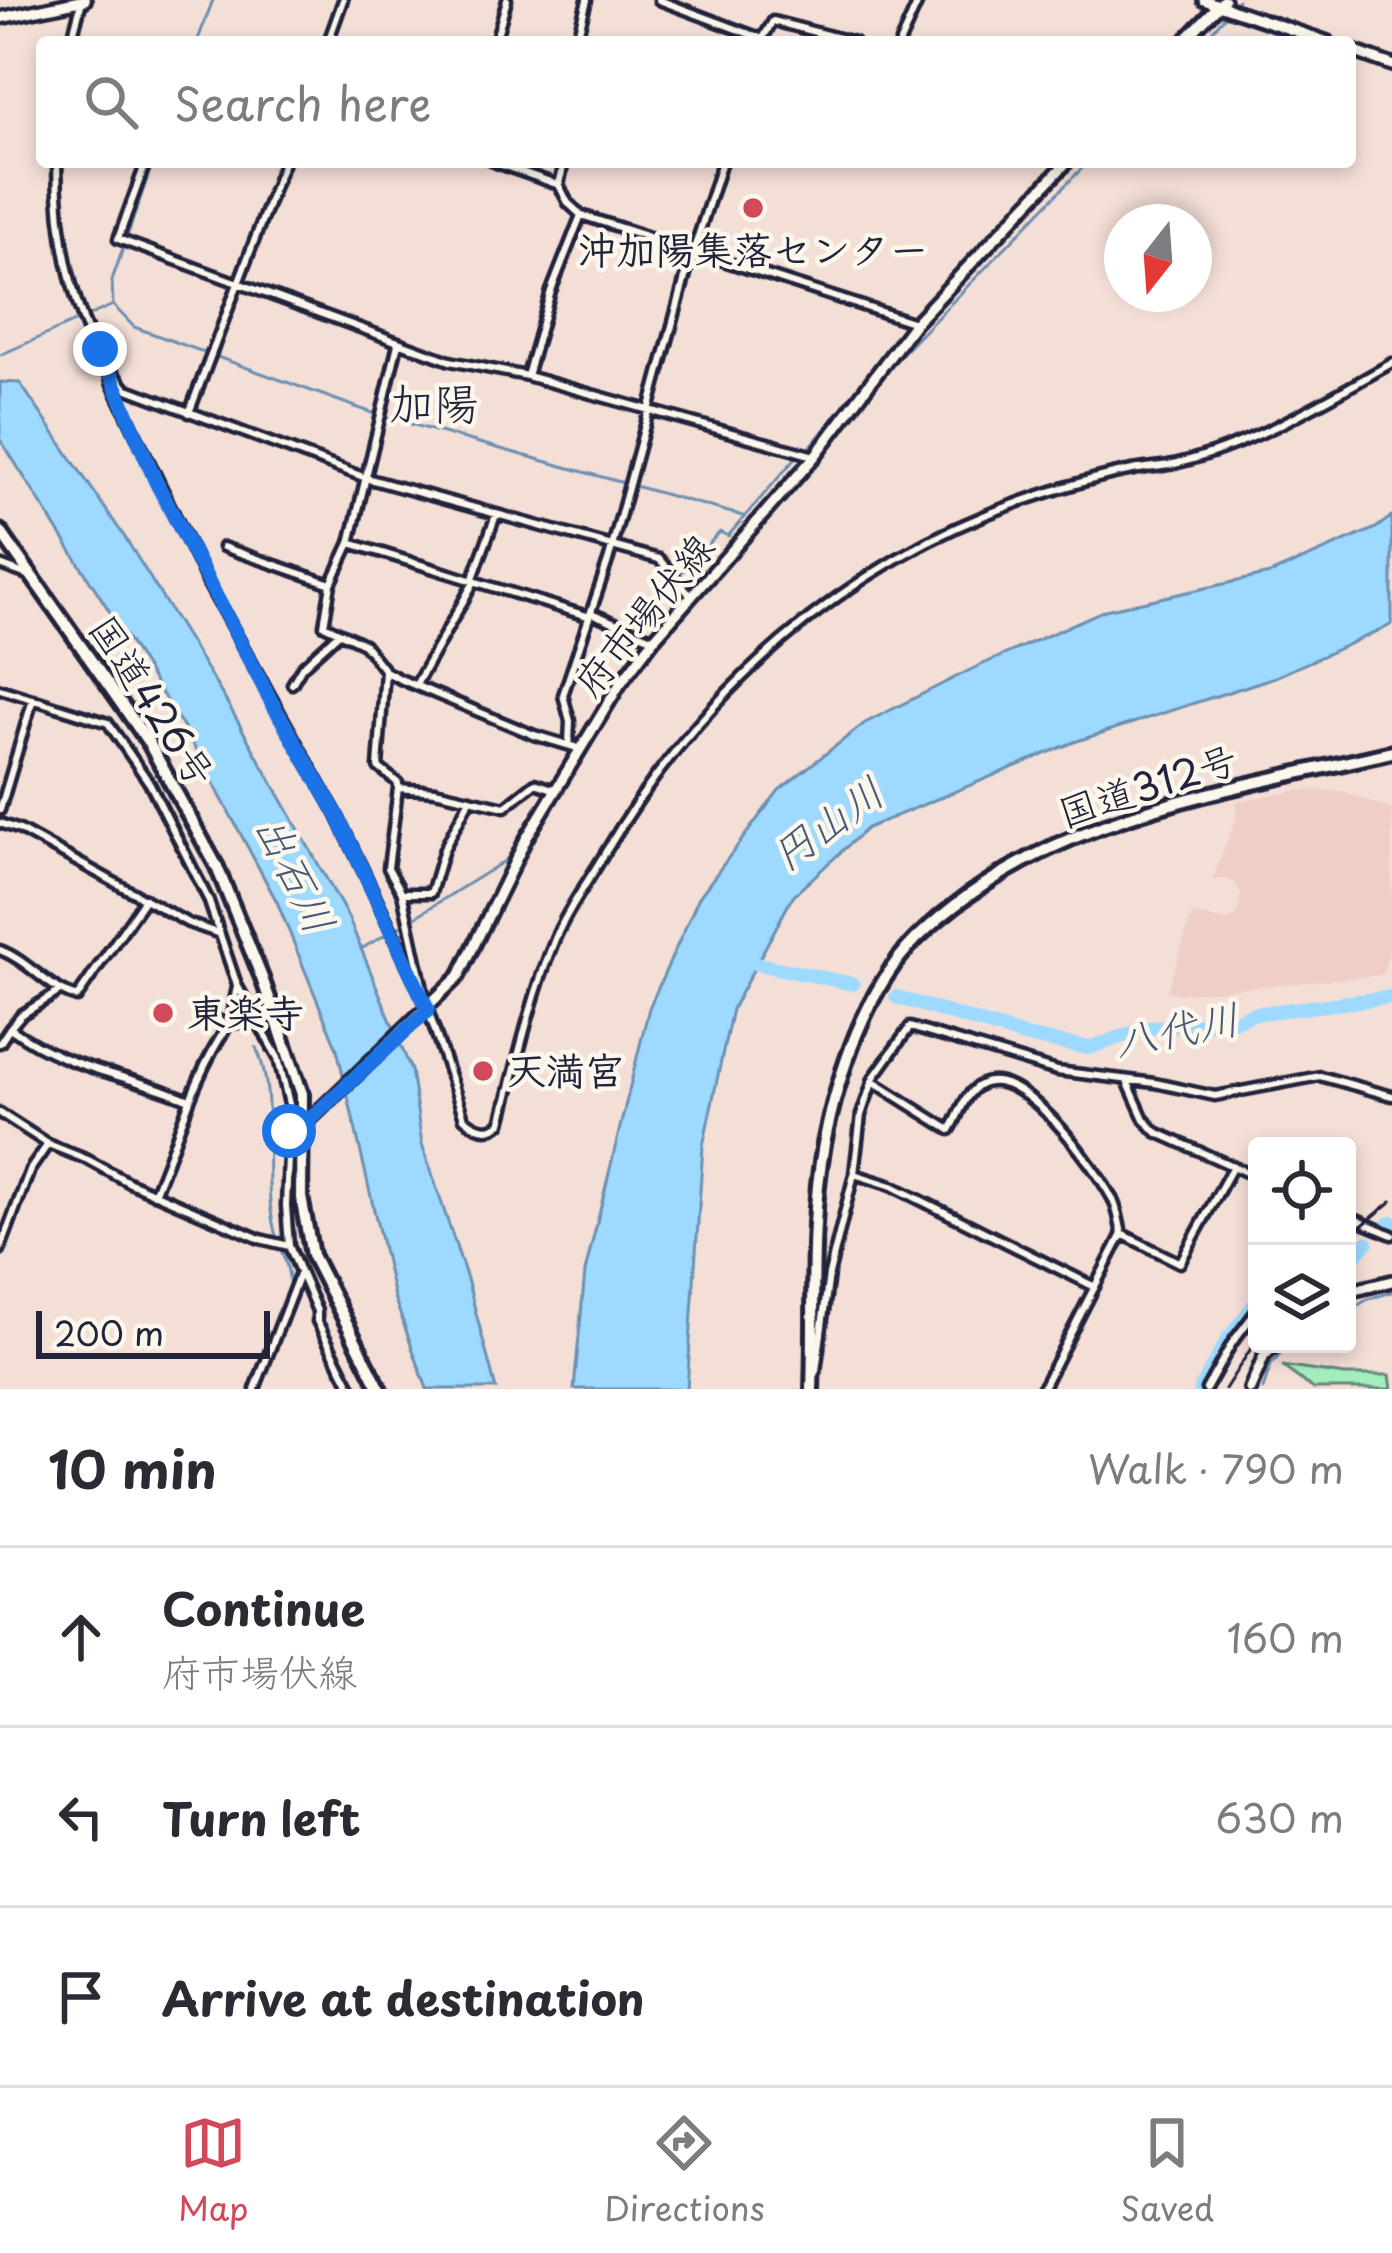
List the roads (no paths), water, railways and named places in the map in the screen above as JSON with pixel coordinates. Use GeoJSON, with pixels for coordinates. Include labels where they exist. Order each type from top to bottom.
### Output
{"type":"FeatureCollection","features":[{"type":"Feature","properties":{"kind":"highway","name":"国道426号"},"geometry":{"type":"LineString","coordinates":[[0,531],[149,743],[217,867],[302,1094],[304,1226],[327,1287],[380,1389]]}},
{"type":"Feature","properties":{"kind":"highway","name":"国道312号"},"geometry":{"type":"LineString","coordinates":[[813,1382],[815,1223],[829,1125],[864,1020],[915,940],[965,901],[1075,836],[1178,801],[1392,752]]}},
{"type":"Feature","properties":{"kind":"main road"},"geometry":{"type":"LineString","coordinates":[[1204,0],[1312,36]]}},
{"type":"Feature","properties":{"kind":"main road"},"geometry":{"type":"LineString","coordinates":[[0,18],[80,1]]}},
{"type":"Feature","properties":{"kind":"main road"},"geometry":{"type":"LineString","coordinates":[[1189,36],[1221,3]]}},
{"type":"Feature","properties":{"kind":"main road"},"geometry":{"type":"LineString","coordinates":[[1356,52],[1392,65]]}},
{"type":"Feature","properties":{"kind":"main road","name":"府市場伏線"},"geometry":{"type":"LineString","coordinates":[[304,1125],[468,962],[504,880],[620,684],[815,456],[915,323],[1060,168]]}},
{"type":"Feature","properties":{"kind":"main road"},"geometry":{"type":"LineString","coordinates":[[1356,1290],[1392,1281]]}},
{"type":"Feature","properties":{"kind":"main road"},"geometry":{"type":"LineString","coordinates":[[1250,1389],[1267,1353]]}},
{"type":"Feature","properties":{"kind":"street"},"geometry":{"type":"LineString","coordinates":[[330,36],[343,0]]}},
{"type":"Feature","properties":{"kind":"street"},"geometry":{"type":"LineString","coordinates":[[497,36],[507,0]]}},
{"type":"Feature","properties":{"kind":"street"},"geometry":{"type":"LineString","coordinates":[[577,36],[586,0]]}},
{"type":"Feature","properties":{"kind":"street"},"geometry":{"type":"LineString","coordinates":[[658,0],[752,36]]}},
{"type":"Feature","properties":{"kind":"street"},"geometry":{"type":"LineString","coordinates":[[903,36],[919,0]]}},
{"type":"Feature","properties":{"kind":"street"},"geometry":{"type":"LineString","coordinates":[[71,36],[80,1]]}},
{"type":"Feature","properties":{"kind":"street"},"geometry":{"type":"LineString","coordinates":[[764,36],[773,21],[831,36]]}},
{"type":"Feature","properties":{"kind":"street"},"geometry":{"type":"LineString","coordinates":[[57,168],[58,218],[85,325],[125,388],[366,478],[659,559],[691,596]]}},
{"type":"Feature","properties":{"kind":"street"},"geometry":{"type":"LineString","coordinates":[[144,168],[118,239],[450,361],[526,376],[815,456]]}},
{"type":"Feature","properties":{"kind":"street"},"geometry":{"type":"LineString","coordinates":[[189,413],[282,168]]}},
{"type":"Feature","properties":{"kind":"street"},"geometry":{"type":"LineString","coordinates":[[510,168],[559,185]]}},
{"type":"Feature","properties":{"kind":"street"},"geometry":{"type":"LineString","coordinates":[[563,168],[559,185],[568,203],[581,214],[915,323]]}},
{"type":"Feature","properties":{"kind":"street"},"geometry":{"type":"LineString","coordinates":[[569,743],[563,694],[612,546],[720,168]]}},
{"type":"Feature","properties":{"kind":"street"},"geometry":{"type":"LineString","coordinates":[[526,376],[551,291],[581,214]]}},
{"type":"Feature","properties":{"kind":"street"},"geometry":{"type":"LineString","coordinates":[[398,343],[350,543],[331,584],[324,625],[364,644],[385,671],[534,735],[581,749]]}},
{"type":"Feature","properties":{"kind":"street"},"geometry":{"type":"LineString","coordinates":[[109,367],[111,382],[156,482],[336,813],[424,1009],[464,1118],[478,1128],[501,1123],[555,938],[583,884],[656,776],[723,695],[781,640],[894,560],[962,524],[1050,491],[1216,451],[1297,416],[1392,363]]}},
{"type":"Feature","properties":{"kind":"street"},"geometry":{"type":"LineString","coordinates":[[416,684],[473,581],[496,515]]}},
{"type":"Feature","properties":{"kind":"street"},"geometry":{"type":"LineString","coordinates":[[350,543],[590,615],[654,639]]}},
{"type":"Feature","properties":{"kind":"street"},"geometry":{"type":"LineString","coordinates":[[223,548],[331,584]]}},
{"type":"Feature","properties":{"kind":"street"},"geometry":{"type":"LineString","coordinates":[[0,565],[32,577]]}},
{"type":"Feature","properties":{"kind":"street"},"geometry":{"type":"LineString","coordinates":[[292,684],[302,667],[338,634]]}},
{"type":"Feature","properties":{"kind":"street"},"geometry":{"type":"LineString","coordinates":[[385,671],[378,767],[398,783],[388,868],[402,893],[426,991],[424,1009]]}},
{"type":"Feature","properties":{"kind":"street"},"geometry":{"type":"LineString","coordinates":[[0,688],[107,724],[150,784],[202,884],[237,985],[278,1058],[286,1083],[289,1246],[317,1321],[352,1389]]}},
{"type":"Feature","properties":{"kind":"street"},"geometry":{"type":"LineString","coordinates":[[0,810],[33,699]]}},
{"type":"Feature","properties":{"kind":"street"},"geometry":{"type":"LineString","coordinates":[[402,893],[431,893],[444,849],[473,798],[505,807],[535,783],[556,790]]}},
{"type":"Feature","properties":{"kind":"street"},"geometry":{"type":"LineString","coordinates":[[398,788],[435,790],[469,801]]}},
{"type":"Feature","properties":{"kind":"street"},"geometry":{"type":"LineString","coordinates":[[0,823],[188,923],[220,934]]}},
{"type":"Feature","properties":{"kind":"street"},"geometry":{"type":"LineString","coordinates":[[0,950],[60,991],[81,995],[145,899]]}},
{"type":"Feature","properties":{"kind":"street"},"geometry":{"type":"LineString","coordinates":[[154,1194],[188,1114],[187,1099],[228,1025],[237,985]]}},
{"type":"Feature","properties":{"kind":"street"},"geometry":{"type":"LineString","coordinates":[[0,1042],[22,1015],[60,991]]}},
{"type":"Feature","properties":{"kind":"street"},"geometry":{"type":"LineString","coordinates":[[206,1012],[228,1025],[255,1021]]}},
{"type":"Feature","properties":{"kind":"street"},"geometry":{"type":"LineString","coordinates":[[813,1382],[861,1115],[872,1082],[902,1035],[914,1025],[1057,1071],[1215,1096],[1320,1076],[1392,1096]]}},
{"type":"Feature","properties":{"kind":"street"},"geometry":{"type":"LineString","coordinates":[[10,1028],[41,1051],[187,1099]]}},
{"type":"Feature","properties":{"kind":"street"},"geometry":{"type":"LineString","coordinates":[[872,1082],[951,1130],[971,1091],[983,1083],[998,1082],[1036,1102],[1065,1130],[1113,1200],[1122,1234],[1042,1389]]}},
{"type":"Feature","properties":{"kind":"street"},"geometry":{"type":"LineString","coordinates":[[1126,1082],[1144,1119],[1156,1132],[1248,1173]]}},
{"type":"Feature","properties":{"kind":"street"},"geometry":{"type":"LineString","coordinates":[[0,1113],[48,1144],[154,1194],[260,1239],[289,1246]]}},
{"type":"Feature","properties":{"kind":"street"},"geometry":{"type":"LineString","coordinates":[[289,1131],[304,1125]]}},
{"type":"Feature","properties":{"kind":"street"},"geometry":{"type":"LineString","coordinates":[[0,1250],[30,1170],[48,1144]]}},
{"type":"Feature","properties":{"kind":"street"},"geometry":{"type":"LineString","coordinates":[[1122,1234],[1180,1263],[1233,1166]]}},
{"type":"Feature","properties":{"kind":"street"},"geometry":{"type":"LineString","coordinates":[[854,1174],[892,1186],[1095,1288]]}},
{"type":"Feature","properties":{"kind":"street"},"geometry":{"type":"LineString","coordinates":[[1356,1220],[1392,1235]]}},
{"type":"Feature","properties":{"kind":"street"},"geometry":{"type":"LineString","coordinates":[[255,1389],[300,1271]]}},
{"type":"Feature","properties":{"kind":"street"},"geometry":{"type":"LineString","coordinates":[[1206,1389],[1248,1324]]}},
{"type":"Feature","properties":{"kind":"water","name":"出石川"},"geometry":{"type":"Polygon","coordinates":[[[0,382],[20,383],[126,539],[228,704],[348,917],[411,1070],[422,1144],[467,1279],[496,1389],[427,1389],[394,1297],[337,1049],[277,902],[185,730],[0,439],[0,382]]]}},
{"type":"Feature","properties":{"kind":"water","name":"円山川"},"geometry":{"type":"Polygon","coordinates":[[[1392,516],[1392,624],[1275,677],[1074,742],[867,828],[793,896],[732,1009],[703,1146],[687,1389],[574,1389],[585,1272],[649,1008],[699,897],[779,790],[865,723],[972,669],[1105,610],[1270,574],[1376,528],[1392,516]]]}},
{"type":"Feature","properties":{"kind":"waterway"},"geometry":{"type":"LineString","coordinates":[[199,36],[213,0]]}},
{"type":"Feature","properties":{"kind":"waterway"},"geometry":{"type":"LineString","coordinates":[[1208,36],[1238,0]]}},
{"type":"Feature","properties":{"kind":"waterway"},"geometry":{"type":"LineString","coordinates":[[0,355],[113,305],[112,280],[151,168]]}},
{"type":"Feature","properties":{"kind":"waterway"},"geometry":{"type":"LineString","coordinates":[[897,359],[1082,168]]}},
{"type":"Feature","properties":{"kind":"waterway"},"geometry":{"type":"LineString","coordinates":[[113,305],[134,327],[378,415],[743,516]]}},
{"type":"Feature","properties":{"kind":"waterway"},"geometry":{"type":"LineString","coordinates":[[807,451],[877,364]]}},
{"type":"Feature","properties":{"kind":"waterway"},"geometry":{"type":"LineString","coordinates":[[680,582],[679,575],[720,532],[728,536],[798,455]]}},
{"type":"Feature","properties":{"kind":"waterway"},"geometry":{"type":"LineString","coordinates":[[622,674],[683,597],[682,592]]}},
{"type":"Feature","properties":{"kind":"waterway"},"geometry":{"type":"LineString","coordinates":[[412,919],[506,860],[576,749]]}},
{"type":"Feature","properties":{"kind":"waterway"},"geometry":{"type":"LineString","coordinates":[[361,949],[404,924]]}},
{"type":"Feature","properties":{"kind":"waterway","name":"八代川"},"geometry":{"type":"LineString","coordinates":[[744,961],[853,984]]}},
{"type":"Feature","properties":{"kind":"waterway","name":"八代川"},"geometry":{"type":"LineString","coordinates":[[896,997],[1024,1036],[1089,1048],[1146,1028],[1235,1021],[1252,1014],[1392,997]]}},
{"type":"Feature","properties":{"kind":"waterway"},"geometry":{"type":"LineString","coordinates":[[256,1047],[267,1088],[270,1206],[289,1275],[289,1292]]}},
{"type":"Feature","properties":{"kind":"waterway"},"geometry":{"type":"LineString","coordinates":[[1385,1227],[1392,1222]]}},
{"type":"Feature","properties":{"kind":"waterway"},"geometry":{"type":"LineString","coordinates":[[1356,1254],[1367,1243]]}},
{"type":"Feature","properties":{"kind":"waterway"},"geometry":{"type":"LineString","coordinates":[[1356,1306],[1392,1292]]}},
{"type":"Feature","properties":{"kind":"waterway"},"geometry":{"type":"LineString","coordinates":[[1200,1389],[1248,1313]]}},
{"type":"Feature","properties":{"kind":"waterway"},"geometry":{"type":"LineString","coordinates":[[251,1389],[271,1340]]}},
{"type":"Feature","properties":{"kind":"waterway"},"geometry":{"type":"LineString","coordinates":[[1263,1389],[1271,1365],[1281,1353]]}},
{"type":"Feature","properties":{"kind":"railway"},"geometry":{"type":"LineString","coordinates":[[1356,1231],[1392,1201]]}},
{"type":"Feature","properties":{"kind":"railway"},"geometry":{"type":"LineString","coordinates":[[1225,1389],[1248,1353]]}},
{"type":"Feature","properties":{"kind":"place","name":"沖加陽集落センター"},"geometry":{"type":"Point","coordinates":[753,208]}},
{"type":"Feature","properties":{"kind":"place","name":"東楽寺"},"geometry":{"type":"Point","coordinates":[163,1013]}},
{"type":"Feature","properties":{"kind":"place","name":"天満宮"},"geometry":{"type":"Point","coordinates":[483,1071]}},
{"type":"Feature","properties":{"kind":"district","name":"加陽"},"geometry":{"type":"Point","coordinates":[434,404]}}]}
